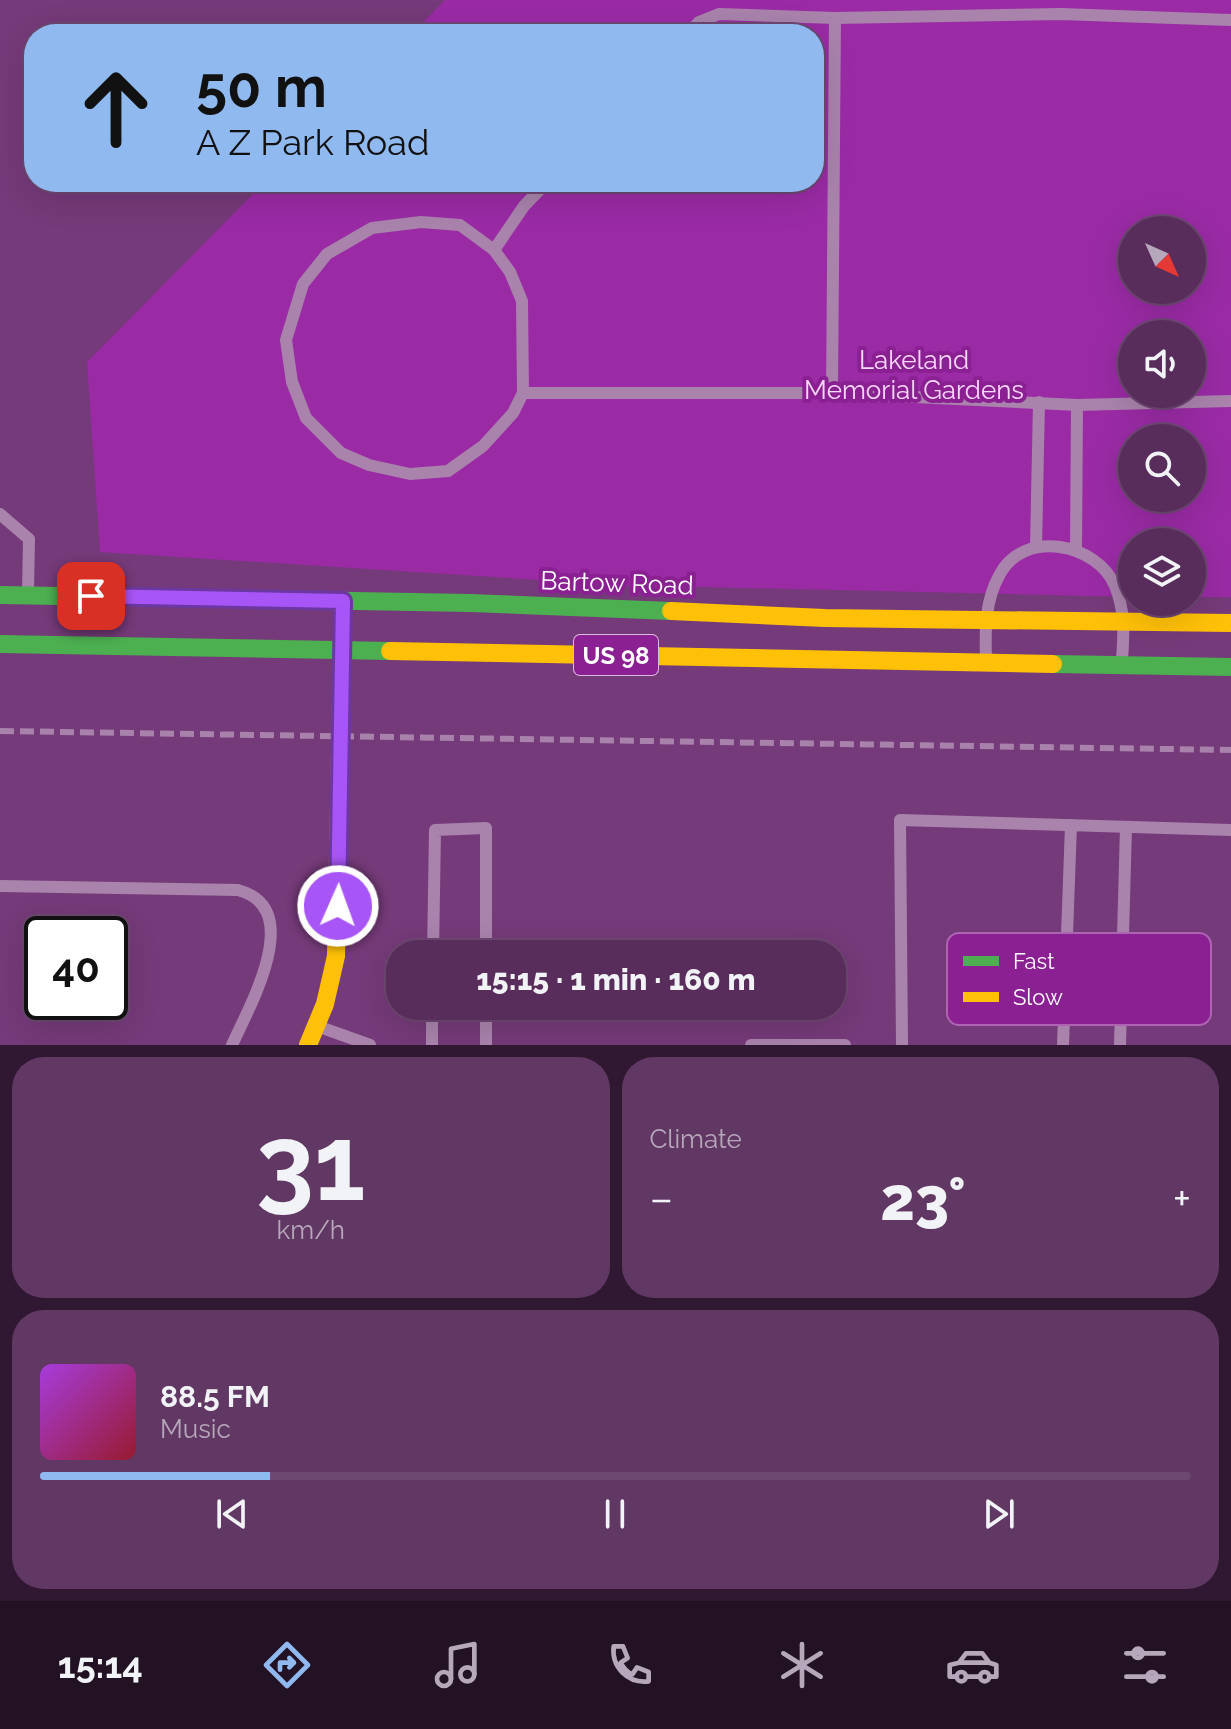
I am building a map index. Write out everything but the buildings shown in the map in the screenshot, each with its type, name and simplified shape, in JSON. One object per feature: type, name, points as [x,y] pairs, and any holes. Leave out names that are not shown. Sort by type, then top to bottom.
[{"type":"main road","name":"Bartow Road","points":[[0,595],[343,601],[985,621],[1231,623]]},
{"type":"main road","points":[[308,1045],[336,956],[343,601]]},
{"type":"main road","name":"US 98","points":[[0,644],[986,665],[1231,667]]},
{"type":"lane","points":[[697,24],[719,14],[835,18],[1061,14],[1231,20]]},
{"type":"lane","points":[[832,393],[835,18]]},
{"type":"lane","points":[[494,250],[537,192]]},
{"type":"lane","points":[[421,222],[460,225],[494,250],[510,272],[522,301],[523,393],[513,413],[483,446],[448,471],[410,474],[369,465],[341,453],[306,418],[292,382],[286,340],[303,284],[327,254],[372,228],[421,222]]},
{"type":"lane","points":[[523,393],[832,393],[1077,405],[1231,401]]},
{"type":"lane","points":[[1036,547],[1039,402]]},
{"type":"lane","points":[[1076,549],[1077,405]]},
{"type":"lane","points":[[0,514],[29,539],[28,595]]},
{"type":"lane","points":[[986,665],[985,621],[999,574],[1012,558],[1036,547],[1076,549],[1101,566],[1114,585],[1125,624],[1121,667]]},
{"type":"lane","points":[[902,1045],[900,820],[1231,830]]},
{"type":"lane","points":[[1067,933],[1071,825]]},
{"type":"lane","points":[[1123,933],[1126,827]]},
{"type":"lane","points":[[433,940],[435,830],[486,828],[486,940]]},
{"type":"lane","points":[[0,886],[238,890],[250,893],[267,910],[272,922],[270,945],[257,989],[232,1045]]},
{"type":"lane","points":[[432,1020],[432,1045]]},
{"type":"lane","points":[[486,1020],[486,1045]]},
{"type":"lane","points":[[316,1025],[370,1045]]},
{"type":"lane","points":[[1063,1045],[1064,1025]]},
{"type":"lane","points":[[1120,1045],[1121,1025]]},
{"type":"lane","points":[[751,1045],[845,1045]]},
{"type":"green space","name":"Lakeland Memorial Gardens","points":[[445,0],[1231,0],[1231,597],[1206,597],[1206,528],[1118,528],[1118,597],[618,585],[100,552],[87,362],[255,192],[824,192],[824,24],[422,24]]},
{"type":"railway","points":[[0,731],[1231,750]]},
{"type":"traffic: fast","points":[[0,595],[470,603],[671,611]]},
{"type":"traffic: fast","points":[[0,644],[390,651]]},
{"type":"traffic: fast","points":[[1053,664],[1231,667]]},
{"type":"traffic: slow","points":[[308,1045],[325,1004],[336,956],[343,601]]},
{"type":"traffic: slow","points":[[671,611],[825,618],[1231,623]]},
{"type":"traffic: slow","points":[[390,651],[1053,664]]},
{"type":"route","points":[[91,596],[343,601],[338,906]]}]
